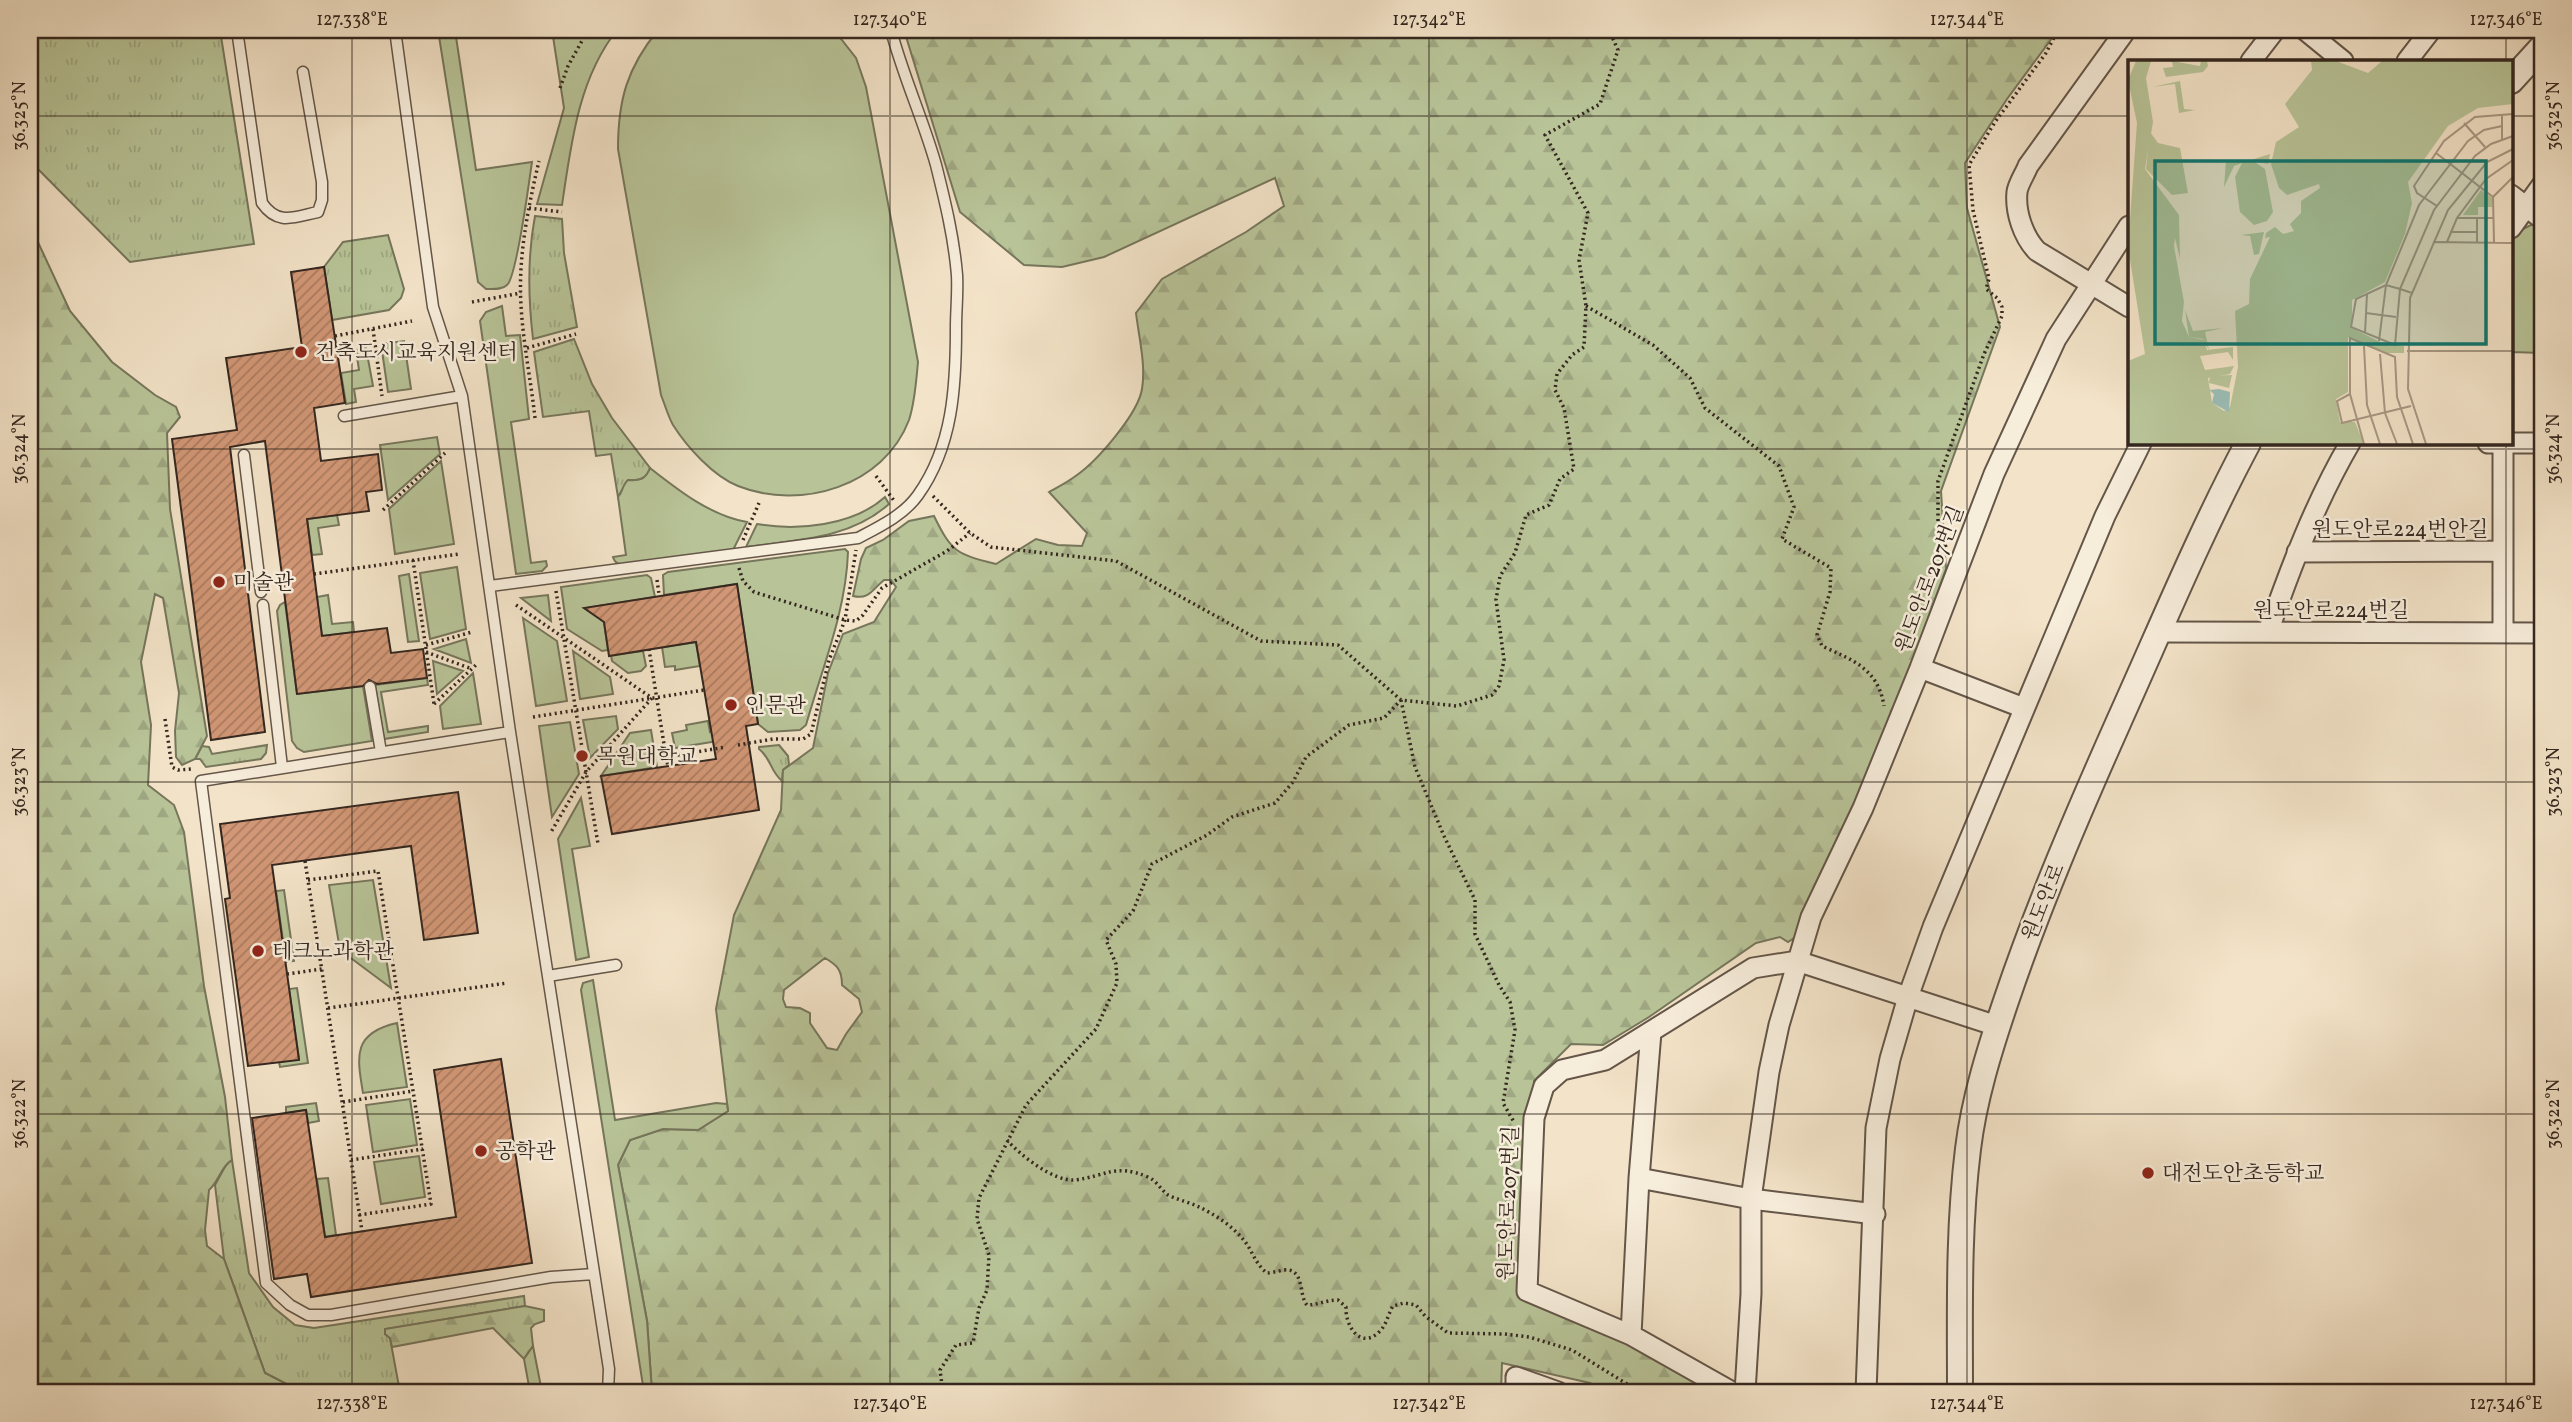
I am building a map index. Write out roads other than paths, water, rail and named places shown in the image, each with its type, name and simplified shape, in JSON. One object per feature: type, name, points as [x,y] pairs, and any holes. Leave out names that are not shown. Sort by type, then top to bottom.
[{"type":"street","points":[[2126,30],[2028,166],[2017,191],[2019,214],[2027,241],[2037,251],[2128,306]]},
{"type":"street","points":[[2252,60],[2274,30]]},
{"type":"street","points":[[2305,30],[2342,60]]},
{"type":"street","points":[[2408,60],[2431,30]]},
{"type":"street","points":[[2512,80],[2542,47]]},
{"type":"street","points":[[2512,227],[2542,186]]},
{"type":"street","name":"원도안로207번길","points":[[1745,1392],[1751,1294],[1751,1199],[1769,1072],[1797,961],[1811,918],[1863,808],[1994,474],[2056,340],[2128,228]]},
{"type":"street","points":[[2512,443],[2542,443]]},
{"type":"street","points":[[1866,1392],[1877,1128],[1890,1059],[1933,927],[2105,516],[2141,444]]},
{"type":"street","name":"원도안로","points":[[1960,1392],[1960,1245],[1968,1147],[1997,1026],[2020,958],[2084,799],[2202,536],[2248,444]]},
{"type":"street","name":"원도안로224번안길","points":[[2268,632],[2325,485],[2349,444]]},
{"type":"street","points":[[2502,444],[2503,633]]},
{"type":"street","name":"원도안로224번안길","points":[[2297,552],[2503,551]]},
{"type":"street","name":"원도안로224번길","points":[[2159,632],[2542,633]]},
{"type":"street","points":[[1920,668],[2024,708]]},
{"type":"street","name":"원도안로207번길","points":[[1732,1392],[1631,1335],[1527,1292],[1534,1118],[1544,1086],[1562,1070],[1605,1059],[1753,968],[1797,961],[1997,1026]]},
{"type":"street","points":[[1631,1335],[1639,1178],[1651,1032]]},
{"type":"street","points":[[1639,1178],[1751,1199],[1875,1214]]},
{"type":"street","points":[[1516,1385],[1558,1392]]},
{"type":"lane","points":[[237,30],[262,203],[270,215],[284,219],[318,212],[322,200],[322,182],[303,72]]},
{"type":"lane","points":[[395,30],[433,307],[462,396],[510,732],[609,1369],[608,1392]]},
{"type":"lane","points":[[490,586],[858,538],[888,523],[917,497],[936,465],[952,414],[956,364],[957,275],[936,165],[891,30]]},
{"type":"lane","points":[[344,416],[462,396]]},
{"type":"lane","points":[[244,455],[261,592]]},
{"type":"lane","points":[[263,605],[282,767]]},
{"type":"lane","points":[[370,687],[381,752]]},
{"type":"lane","points":[[510,732],[201,781],[266,1283],[290,1306],[308,1315],[331,1315],[551,1277],[594,1273]]},
{"type":"lane","points":[[548,976],[616,965]]},
{"type":"place","name":"건축도시교육지원센터","points":[[301,352]]},
{"type":"place","name":"미술관","points":[[219,582]]},
{"type":"place","name":"인문관","points":[[731,705]]},
{"type":"place","name":"목원대학교","points":[[582,756]]},
{"type":"place","name":"테크노과학관","points":[[258,951]]},
{"type":"place","name":"공학관","points":[[481,1151]]},
{"type":"place","name":"대전도안초등학교","points":[[2148,1173]]}]
